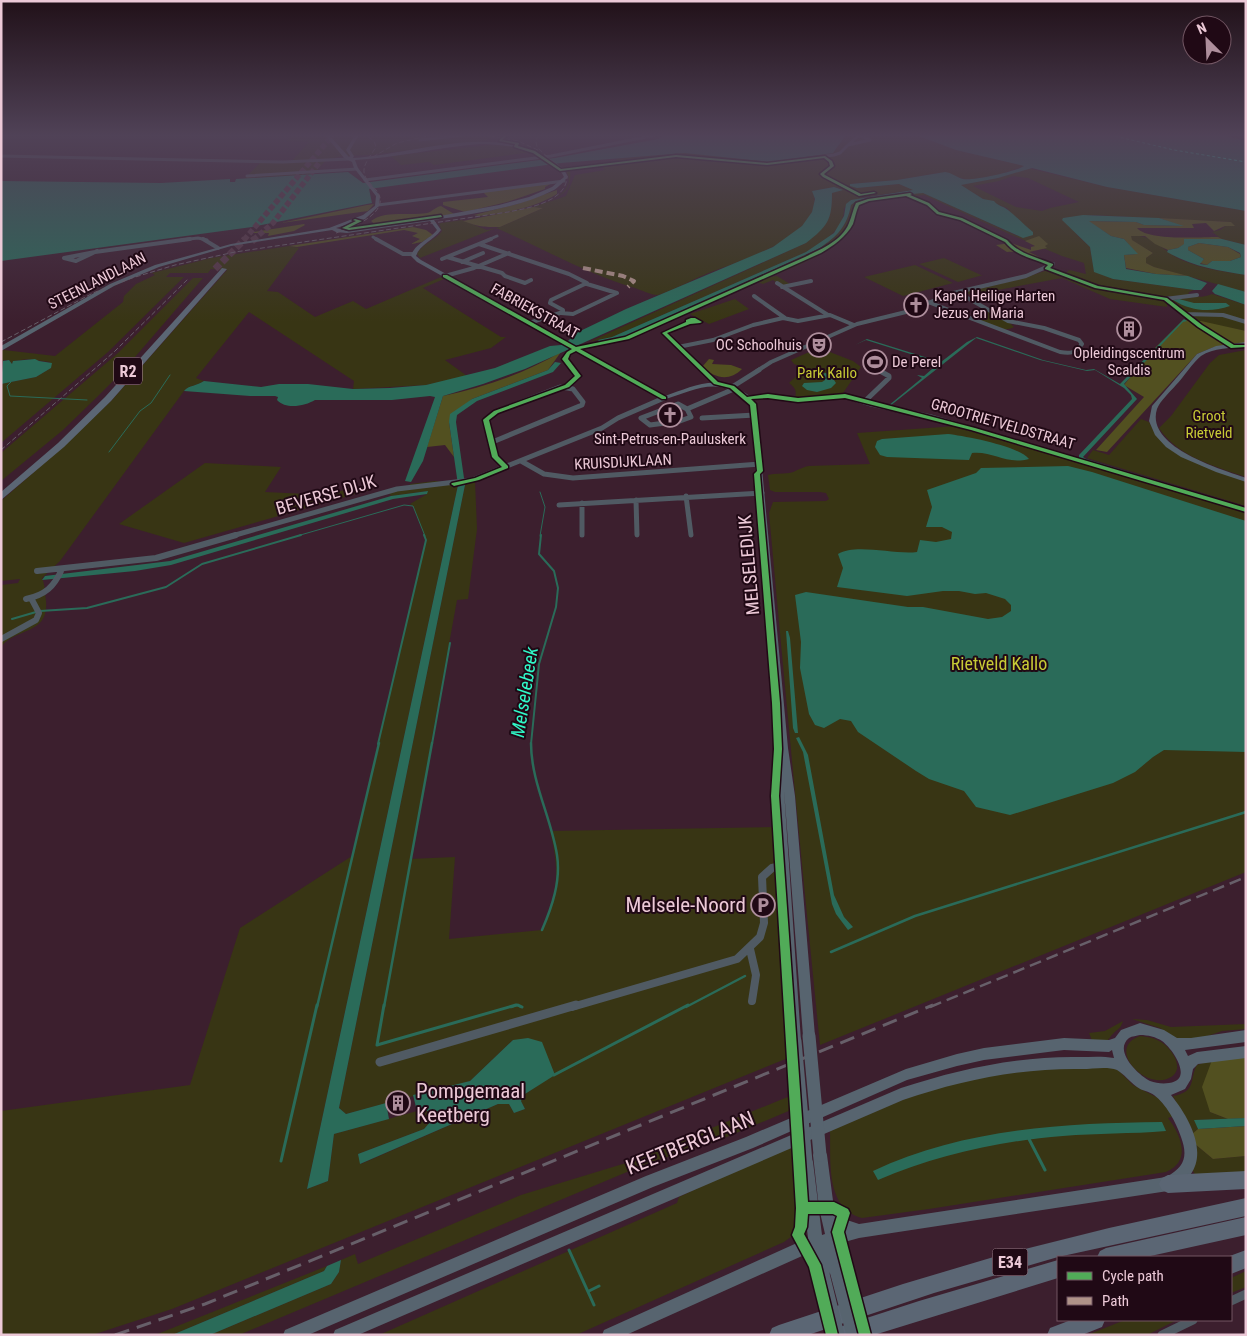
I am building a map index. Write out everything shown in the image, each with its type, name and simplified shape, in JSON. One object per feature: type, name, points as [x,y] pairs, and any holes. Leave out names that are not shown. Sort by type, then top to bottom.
[{"type":"highway","name":"R2","points":[[1,487],[68,430],[128,371],[215,269]]},
{"type":"highway","name":"R2","points":[[1,497],[61,445],[108,400],[224,269]]},
{"type":"highway","points":[[1168,1184],[1246,1180]]},
{"type":"highway","name":"E34","points":[[779,1335],[917,1289],[1028,1257],[1165,1224],[1246,1207]]},
{"type":"highway","points":[[1111,1256],[1246,1226]]},
{"type":"highway","points":[[1232,1266],[1246,1260]]},
{"type":"highway","name":"E34","points":[[845,1335],[919,1310],[1057,1269]]},
{"type":"highway","points":[[1057,1335],[1092,1321]]},
{"type":"main road","points":[[335,228],[356,222],[366,216],[378,205],[378,197]]},
{"type":"main road","name":"STEENLANDLAAN","points":[[1,349],[125,279],[166,262],[218,248],[335,228],[343,232],[431,219],[502,206],[527,197]]},
{"type":"main road","points":[[413,254],[419,245],[438,233],[438,227],[431,219]]},
{"type":"main road","name":"FABRIEKSTRAAT","points":[[413,254],[415,259],[664,398]]},
{"type":"main road","points":[[1246,344],[1216,348],[1200,355],[1154,408],[1151,418],[1154,428],[1159,435],[1176,450],[1206,466],[1246,480]]},
{"type":"main road","points":[[664,398],[703,384],[716,383],[733,388],[749,398]]},
{"type":"main road","name":"MELSELEDIJK","points":[[749,398],[753,404],[760,464],[783,748],[790,796],[790,865]]},
{"type":"main road","points":[[790,865],[820,1155],[833,1238],[829,1272],[838,1335]]},
{"type":"main road","points":[[790,865],[796,1041],[806,1162],[816,1245],[829,1272],[853,1335]]},
{"type":"main road","points":[[1187,1067],[1185,1059],[1174,1044],[1158,1033],[1140,1029],[1126,1033],[1119,1042],[1118,1055],[1125,1069],[1139,1082],[1157,1089],[1166,1090],[1180,1085],[1184,1080],[1187,1067],[1191,1061],[1197,1058],[1246,1052]]},
{"type":"main road","points":[[1174,1044],[1191,1044],[1246,1036]]},
{"type":"main road","name":"KEETBERGLAAN","points":[[290,1335],[651,1181],[748,1143],[906,1075],[984,1054],[1064,1044],[1109,1046],[1119,1042]]},
{"type":"main road","name":"KEETBERGLAAN","points":[[340,1335],[361,1329],[812,1130],[909,1091],[942,1081],[999,1068],[1038,1063],[1065,1061],[1114,1063],[1125,1069]]},
{"type":"main road","points":[[609,1335],[803,1247],[816,1245],[833,1238],[859,1231],[1168,1184],[1184,1174],[1189,1166],[1192,1151],[1191,1143],[1177,1114],[1165,1096],[1157,1089]]},
{"type":"main road","points":[[829,1221],[859,1231]]},
{"type":"street","points":[[378,205],[437,197]]},
{"type":"street","name":"FABRIEKSTRAAT","points":[[373,236],[403,254],[413,254]]},
{"type":"street","points":[[442,259],[497,236]]},
{"type":"street","points":[[96,251],[76,261],[68,261],[64,258],[96,251],[200,237],[209,240],[218,248]]},
{"type":"street","points":[[479,244],[570,274],[587,284],[616,293],[573,314],[561,313],[529,323]]},
{"type":"street","points":[[462,262],[483,253]]},
{"type":"street","points":[[445,276],[478,266],[509,253]]},
{"type":"street","points":[[447,257],[525,283],[531,280]]},
{"type":"street","points":[[687,409],[733,388],[788,354],[854,325],[919,308],[928,302],[957,292],[1014,280],[1053,264]]},
{"type":"street","points":[[1047,268],[1097,287],[1165,299],[1197,295]]},
{"type":"street","points":[[782,287],[811,281]]},
{"type":"street","points":[[776,283],[828,315],[854,325]]},
{"type":"street","points":[[561,313],[563,311],[551,304],[551,300],[587,284]]},
{"type":"street","points":[[928,302],[1002,331],[1069,354],[1076,352],[1082,344],[1076,339],[1044,328],[1012,322],[957,292]]},
{"type":"street","points":[[754,296],[785,318],[798,321],[828,315]]},
{"type":"street","points":[[912,298],[910,304],[919,308]]},
{"type":"street","points":[[1165,299],[1231,345]]},
{"type":"street","points":[[1185,314],[1223,315],[1246,322]]},
{"type":"street","points":[[678,347],[731,335],[753,325],[785,318]]},
{"type":"street","points":[[1002,331],[1014,329],[1015,326],[1012,322]]},
{"type":"street","points":[[688,323],[664,333],[716,383]]},
{"type":"street","points":[[864,402],[889,378],[888,375],[880,371]]},
{"type":"street","points":[[490,443],[582,405],[584,402],[573,389],[561,387],[488,417],[486,422],[490,443],[495,457],[506,467]]},
{"type":"street","name":"GROOTRIETVELDSTRAAT","points":[[749,398],[768,396],[798,400],[837,395],[930,417],[1068,456]]},
{"type":"street","name":"BEVERSE DIJK","points":[[37,571],[60,574],[168,556],[387,492],[417,486],[468,482],[615,421],[664,398]]},
{"type":"street","points":[[678,404],[687,409],[691,417],[680,421],[650,425],[640,418],[678,404]]},
{"type":"street","points":[[702,418],[754,415]]},
{"type":"street","name":"KRUISDIJKLAAN","points":[[521,461],[544,474],[573,478],[760,464]]},
{"type":"street","points":[[559,505],[762,493]]},
{"type":"street","points":[[686,496],[691,535]]},
{"type":"street","points":[[636,500],[637,535]]},
{"type":"street","points":[[582,503],[582,535]]},
{"type":"street","points":[[1,639],[36,620],[38,610],[28,598],[47,592],[54,587],[60,574]]},
{"type":"street","points":[[380,1062],[737,959],[750,949],[760,937],[764,923],[762,877],[767,871],[790,865]]},
{"type":"street","points":[[750,949],[756,962],[757,984],[752,1001]]},
{"type":"street","points":[[1232,1301],[1246,1294]]},
{"type":"street","points":[[1162,1335],[1190,1321]]},
{"type":"green space","points":[[557,197],[546,203],[562,197],[813,197],[814,207],[807,222],[776,245],[657,295],[600,276],[496,228],[420,258],[417,254],[422,247],[442,231],[439,224],[441,223],[462,220],[487,230],[500,227],[543,208],[533,207]]},
{"type":"green space","points":[[832,197],[862,197],[844,208],[840,223],[831,235],[806,252],[612,337],[589,342],[806,243],[824,226],[831,211]]},
{"type":"green space","points":[[880,197],[903,197],[870,201],[858,206],[854,220],[847,233],[837,243],[825,252],[770,277],[777,276],[790,284],[782,286],[773,280],[763,284],[757,282],[629,339],[604,345],[593,344],[620,340],[820,248],[832,240],[841,230],[850,212],[851,205],[856,201]]},
{"type":"green space","points":[[929,197],[1017,236],[1033,232],[1019,222],[1007,208],[980,197],[996,197],[1016,207],[1042,211],[1079,202],[1069,197],[1167,197],[1246,211],[1246,245],[1222,239],[1212,232],[1220,230],[1231,222],[1093,215],[1063,218],[1090,247],[1094,271],[1113,279],[1194,290],[1189,292],[1188,295],[1172,296],[1126,292],[1066,273],[1069,270],[1053,266],[1086,274],[1084,263],[1014,236]]},
{"type":"green space","points":[[1131,235],[1147,238],[1177,258],[1192,264],[1246,275],[1246,292],[1154,267],[1146,263],[1146,258],[1153,253],[1131,240]]},
{"type":"green space","points":[[289,246],[299,248],[267,291],[278,292],[315,317],[353,301],[366,309],[441,277],[444,279],[423,288],[501,337],[506,337],[491,348],[445,360],[467,376],[426,385],[353,389],[354,381],[249,312],[196,378],[204,381],[184,391],[60,561],[42,578],[46,612],[42,620],[37,625],[7,641],[1,647],[1,585],[18,583],[20,579],[1,581],[1,501],[65,445],[112,400],[227,270],[211,269],[208,273],[170,273],[166,277],[184,277],[108,352],[1,443],[1,384],[36,377],[51,368],[50,362],[28,359],[13,361],[12,364],[9,360],[4,360],[1,363],[1,351],[55,356],[123,302],[124,296],[136,284],[155,275],[152,273],[211,258]]},
{"type":"green space","points":[[944,258],[983,275],[958,282],[919,264]]},
{"type":"green space","points":[[915,265],[953,283],[903,296],[864,277]]},
{"type":"green space","points":[[1048,270],[1075,281],[1159,298],[1167,303],[1167,307],[1110,299],[1062,278],[971,295],[962,292],[1023,278]]},
{"type":"green space","points":[[193,278],[203,278],[123,371],[63,430],[1,481],[1,453],[118,353]]},
{"type":"green space","points":[[1212,294],[1246,305],[1246,320],[1223,314],[1187,313],[1171,301]]},
{"type":"green space","points":[[735,299],[749,309],[709,324],[690,314]]},
{"type":"green space","points":[[986,310],[1014,327],[1010,329],[997,328],[980,321],[983,320],[971,313]]},
{"type":"green space","points":[[1188,315],[1223,316],[1246,323],[1246,331],[1196,321]]},
{"type":"green space","name":"Park Kallo","points":[[822,349],[853,361],[861,367],[843,393],[795,398],[795,389],[789,383],[805,368],[794,364],[791,360]]},
{"type":"green space","name":"Groot Rietveld","points":[[1246,350],[1246,477],[1209,464],[1186,453],[1167,438],[1159,428],[1171,416],[1210,363],[1219,355]]},
{"type":"green space","points":[[1141,419],[1149,422],[1156,435],[1194,462],[1246,482],[1246,506],[1087,458],[1093,450],[1109,455]]},
{"type":"green space","name":"Rietveld Kallo","points":[[957,426],[1246,512],[1246,872],[820,1045],[769,513],[773,502],[826,501],[829,499],[826,493],[820,492],[775,492],[770,490],[768,475],[792,472],[809,466],[870,464],[857,433]]},
{"type":"green space","points":[[205,463],[281,467],[265,492],[328,495],[357,486],[373,489],[184,543],[119,524]]},
{"type":"green space","points":[[435,481],[451,483],[451,487],[458,485],[307,1189],[328,1181],[334,1134],[417,1111],[424,1110],[430,1112],[431,1121],[424,1129],[358,1154],[361,1164],[498,1104],[509,1104],[514,1113],[525,1109],[521,1101],[525,1094],[555,1074],[513,1040],[470,1081],[346,1114],[339,1108],[465,485],[475,481],[477,529],[468,599],[457,600],[410,859],[455,857],[449,939],[542,930],[551,904],[556,881],[555,858],[550,831],[774,827],[788,1058],[172,1309],[92,1335],[1,1335],[1,1111],[190,1085],[240,928],[352,856],[426,540],[413,506],[410,504],[427,494],[427,491],[391,496],[388,492],[408,488],[410,484]]},
{"type":"green space","points":[[1132,1019],[1147,1020],[1171,1027],[1246,1024],[1246,1029],[1222,1031],[1199,1039],[1179,1040],[1160,1028]]},
{"type":"green space","points":[[1123,1021],[1108,1040],[1093,1043],[1089,1033],[1105,1031]]},
{"type":"green space","points":[[1140,1036],[1150,1037],[1169,1048],[1177,1065],[1173,1076],[1158,1080],[1148,1078],[1139,1073],[1132,1065],[1127,1057],[1126,1049],[1130,1042]]},
{"type":"green space","points":[[1212,1060],[1210,1112],[1228,1119],[1195,1120],[1198,1129],[1192,1134],[1173,1096],[1181,1094],[1189,1088],[1197,1065]]},
{"type":"green space","points":[[1102,1065],[1118,1070],[1133,1085],[1158,1098],[1174,1116],[1168,1118],[1177,1132],[1182,1147],[1179,1161],[1174,1167],[1166,1172],[862,1218],[850,1213],[836,1194],[832,1182],[830,1131],[915,1095],[964,1081],[1023,1071]]},
{"type":"green space","points":[[790,1096],[791,1110],[722,1139],[646,1164],[239,1335],[210,1335],[331,1284],[339,1272],[341,1260],[355,1254],[358,1264],[521,1195],[626,1163]]},
{"type":"green space","points":[[795,1143],[799,1219],[795,1234],[784,1242],[576,1335],[379,1335],[677,1203],[679,1197]]},
{"type":"green space","points":[[1195,1144],[1213,1159],[1246,1156],[1246,1173],[1196,1176],[1193,1171]]},
{"type":"green space","points":[[327,1266],[324,1271],[172,1335],[155,1335]]},
{"type":"green space","points":[[1246,1271],[1246,1287],[1232,1293],[1232,1278]]},
{"type":"green space","points":[[1122,1321],[1175,1321],[1147,1335],[1087,1335]]},
{"type":"shaded area","points":[[1,197],[371,197],[372,203],[252,227],[1,261]]},
{"type":"shaded area","points":[[485,197],[521,197],[465,212],[443,205],[443,202]]},
{"type":"shaded area","points":[[536,197],[551,197],[520,209],[479,216],[474,215]]},
{"type":"shaded area","points":[[814,197],[832,197],[830,216],[824,227],[806,243],[525,369],[443,396],[423,461],[411,482],[405,481],[435,397],[392,400],[315,400],[306,404],[290,406],[281,403],[277,400],[278,397],[275,396],[184,391],[204,381],[261,387],[279,384],[308,384],[353,389],[390,388],[426,385],[495,368],[550,346],[561,345],[576,333],[626,309],[773,247],[802,226],[812,212]]},
{"type":"shaded area","points":[[878,197],[856,201],[851,205],[844,225],[820,248],[620,340],[602,344],[598,340],[612,337],[806,252],[834,233],[844,216],[846,204],[851,200]]},
{"type":"shaded area","points":[[933,197],[980,197],[994,201],[1033,232],[1033,235],[1023,238]]},
{"type":"shaded area","points":[[1167,197],[1246,197],[1246,211]]},
{"type":"shaded area","points":[[374,204],[368,211],[281,223],[367,205]]},
{"type":"shaded area","points":[[441,206],[454,214],[376,225],[371,221],[390,214],[427,213]]},
{"type":"shaded area","points":[[533,207],[543,208],[500,227],[481,226],[463,221]]},
{"type":"shaded area","points":[[1083,215],[1159,218],[1184,226],[1089,221],[1111,236],[1124,239],[1138,254],[1124,255],[1126,269],[1156,274],[1188,276],[1207,283],[1201,290],[1194,290],[1113,279],[1094,272],[1090,247],[1062,220],[1063,218]]},
{"type":"shaded area","points":[[1159,218],[1231,222],[1235,226],[1225,226],[1214,231],[1206,223],[1192,224],[1194,228],[1137,228],[1143,232],[1163,237],[1218,237],[1222,239],[1185,239],[1185,244],[1168,250],[1155,244],[1145,236],[1131,236],[1132,240],[1153,253],[1146,258],[1146,263],[1188,276],[1156,274],[1126,268],[1124,255],[1137,254],[1124,239],[1111,236],[1088,221],[1136,222],[1144,225],[1182,226]]},
{"type":"shaded area","points":[[304,224],[294,231],[268,236],[269,233],[248,233]]},
{"type":"shaded area","points":[[413,227],[426,230],[433,235],[422,242],[411,244],[420,239],[412,236],[418,233],[404,230],[297,247],[289,246]]},
{"type":"shaded area","points":[[1039,236],[1048,244],[1045,246],[1047,248],[1029,252],[1051,263],[1024,254],[1007,252],[996,245],[1011,243],[1031,250],[1031,247],[1035,246],[1025,241]]},
{"type":"shaded area","points":[[1184,239],[1222,239],[1246,245],[1246,275],[1215,270],[1176,257],[1167,252],[1184,244]],"holes":[[[1199,243],[1228,247],[1240,253],[1241,257],[1230,261],[1212,261],[1207,265],[1200,264],[1204,259],[1188,250],[1188,247]]]},
{"type":"shaded area","points":[[1199,243],[1228,247],[1240,254],[1241,257],[1230,261],[1212,261],[1207,265],[1200,263],[1204,259],[1188,250],[1188,247]]},
{"type":"shaded area","points":[[1218,284],[1246,292],[1246,305],[1215,294],[1212,291]]},
{"type":"shaded area","points":[[1179,299],[1194,303],[1226,303],[1230,306],[1215,310],[1201,310],[1187,307],[1173,300]]},
{"type":"shaded area","points":[[1184,319],[1187,321],[1183,322],[1124,384],[1137,399],[1083,457],[1246,507],[1246,509],[1071,456],[1079,458],[1079,455],[1132,399],[1131,395],[1124,388],[1095,370],[1087,371],[1040,360],[976,338],[888,406],[922,378],[917,375],[924,376],[939,363],[866,340],[855,345],[867,339],[941,362],[967,342],[977,337],[1043,360],[1086,370],[1094,369],[1120,384]]},
{"type":"shaded area","points":[[1183,320],[1201,321],[1246,331],[1246,343],[1214,347],[1197,354],[1107,452],[1096,450],[1144,397],[1124,385],[1148,355]]},
{"type":"shaded area","points":[[561,352],[548,370],[472,399],[449,422],[454,457],[445,445],[427,447],[443,396],[504,379],[533,367]]},
{"type":"shaded area","points":[[35,359],[52,363],[51,368],[36,377],[1,384],[3,361],[9,360],[12,364],[13,361]]},
{"type":"shaded area","points":[[709,359],[714,360],[712,364],[731,365],[742,369],[732,376],[717,376],[702,367]]},
{"type":"shaded area","points":[[555,362],[561,363],[553,372],[477,401],[457,415],[456,422],[465,485],[339,1108],[346,1114],[386,1103],[389,1119],[334,1134],[328,1181],[307,1189],[458,485],[449,422],[450,414],[472,399],[548,370]]},
{"type":"shaded area","points":[[823,374],[830,374],[836,383],[831,388],[817,392],[807,390],[802,386],[804,383],[822,382],[825,380]]},
{"type":"shaded area","points":[[948,434],[978,439],[1003,446],[1023,454],[1029,459],[1013,460],[980,453],[972,453],[969,460],[887,457],[880,455],[875,447],[877,441],[882,439]]},
{"type":"shaded area","points":[[1068,466],[1246,521],[1246,752],[1164,750],[1135,772],[1113,783],[1010,815],[976,807],[964,791],[929,779],[916,771],[858,732],[851,721],[840,719],[824,728],[815,725],[809,714],[800,668],[801,642],[795,595],[806,592],[908,607],[923,607],[988,619],[1002,617],[1011,611],[1011,605],[1005,599],[986,593],[975,594],[943,591],[907,596],[837,587],[843,568],[838,554],[855,549],[917,552],[920,540],[936,542],[951,539],[952,532],[942,527],[926,527],[932,507],[927,490],[976,473],[981,468]]},
{"type":"shaded area","points":[[428,491],[427,494],[393,499],[171,565],[135,571],[42,580],[45,576],[170,561],[391,496]]},
{"type":"shaded area","points":[[786,631],[788,631],[790,638],[798,733],[795,733],[793,728]]},
{"type":"shaded area","points":[[799,737],[808,755],[834,895],[844,917],[853,927],[848,930],[836,914],[832,904],[803,752],[796,738]]},
{"type":"shaded area","points":[[528,1038],[542,1042],[555,1075],[525,1094],[521,1101],[525,1109],[514,1113],[509,1104],[498,1104],[360,1164],[358,1154],[424,1129],[431,1121],[430,1112],[424,1110],[417,1111],[413,1095],[470,1081],[513,1040]]},
{"type":"shaded area","points":[[1246,1056],[1246,1118],[1228,1119],[1210,1112],[1202,1087],[1212,1060]]},
{"type":"shaded area","points":[[1246,1118],[1246,1126],[1198,1129],[1194,1120]]},
{"type":"shaded area","points":[[1162,1122],[1166,1131],[1076,1135],[1015,1141],[946,1156],[878,1180],[873,1171],[907,1157],[978,1137],[1051,1127]]},
{"type":"shaded area","points":[[1246,1126],[1246,1156],[1213,1159],[1195,1144],[1192,1134],[1198,1129]]},
{"type":"shaded area","points":[[341,1260],[339,1272],[331,1284],[210,1335],[172,1335],[324,1271],[327,1266]]},
{"type":"waterway","points":[[109,452],[140,411],[151,403],[170,375]]},
{"type":"waterway","points":[[11,382],[7,386],[10,396],[87,400]]},
{"type":"waterway","name":"Melselebeek","points":[[540,492],[545,507],[540,536]]},
{"type":"waterway","points":[[297,536],[404,505],[413,506],[425,536]]},
{"type":"waterway","points":[[40,611],[87,608],[166,587],[202,564],[301,535]]},
{"type":"waterway","points":[[378,744],[426,540],[424,535]]},
{"type":"waterway","name":"Melselebeek","points":[[531,744],[539,664],[556,607],[558,588],[554,571],[539,554],[541,535]]},
{"type":"waterway","points":[[12,619],[36,612]]},
{"type":"waterway","points":[[432,744],[450,643]]},
{"type":"waterway","points":[[317,1007],[379,743]]},
{"type":"waterway","points":[[384,1007],[432,743]]},
{"type":"waterway","name":"Melselebeek","points":[[531,744],[534,772],[554,841],[558,865],[555,894],[542,930]]},
{"type":"waterway","points":[[831,952],[915,916],[1246,812]]},
{"type":"waterway","points":[[686,1007],[745,976]]},
{"type":"waterway","points":[[281,1161],[317,1005]]},
{"type":"waterway","points":[[384,1005],[377,1045],[516,1005]]},
{"type":"waterway","points":[[511,1007],[517,1005],[521,1007]]},
{"type":"waterway","points":[[518,1005],[522,1007]]},
{"type":"waterway","points":[[554,1075],[688,1005]]},
{"type":"waterway","points":[[1029,1139],[1045,1170]]},
{"type":"waterway","name":"Melselebeek","points":[[569,1250],[594,1305]]},
{"type":"waterway","points":[[589,1291],[599,1286]]},
{"type":"tunnel","points":[[244,240],[280,197]]},
{"type":"tunnel","points":[[253,240],[273,223],[293,197]]},
{"type":"tunnel","points":[[215,269],[244,240]]},
{"type":"railway","points":[[336,233],[360,223],[375,213],[379,206],[379,197]]},
{"type":"railway","points":[[1,342],[93,293],[132,278],[175,265],[235,252],[508,212],[535,206],[555,197]]},
{"type":"railway","points":[[1,450],[114,352],[189,278]]},
{"type":"railway","points":[[930,1007],[1246,877]]},
{"type":"railway","points":[[115,1335],[205,1304],[933,1005]]},
{"type":"marked path","points":[[583,268],[623,276],[634,281],[628,287]]},
{"type":"cycle path","points":[[454,484],[477,479],[506,467],[495,457],[486,420],[496,412],[567,386],[578,376],[565,359],[568,353],[583,346],[627,338],[819,252],[843,235],[851,223],[857,204],[887,197]]},
{"type":"cycle path","points":[[912,197],[928,204],[938,213],[961,219],[1006,241],[1015,250],[1051,265],[1047,268]]},
{"type":"cycle path","points":[[355,220],[360,221],[344,228],[349,229],[441,216]]},
{"type":"cycle path","points":[[1047,268],[1097,287],[1165,299],[1200,326],[1233,347],[1246,346]]},
{"type":"cycle path","points":[[445,276],[664,398]]},
{"type":"cycle path","points":[[689,323],[688,321],[693,319],[700,322],[689,323],[664,333],[716,383],[732,387],[753,404],[760,471],[757,474],[776,703],[778,749],[775,796],[802,1208],[801,1227],[798,1235],[815,1265],[832,1335]]},
{"type":"cycle path","points":[[749,398],[768,396],[798,400],[845,396],[973,429],[1246,510]]},
{"type":"cycle path","points":[[802,1208],[834,1208],[844,1213],[838,1232],[865,1335]]},
{"type":"place","name":"Kapel Heilige Harten Jezus en Maria","points":[[916,305]]},
{"type":"place","name":"Opleidingscentrum Scaldis","points":[[1129,329]]},
{"type":"place","name":"OC Schoolhuis","points":[[819,345]]},
{"type":"place","name":"De Perel","points":[[875,362]]},
{"type":"place","name":"Sint-Petrus-en-Pauluskerk","points":[[670,415]]},
{"type":"place","name":"Melsele-Noord","points":[[763,905]]},
{"type":"place","name":"Pompgemaal Keetberg","points":[[398,1103]]}]
